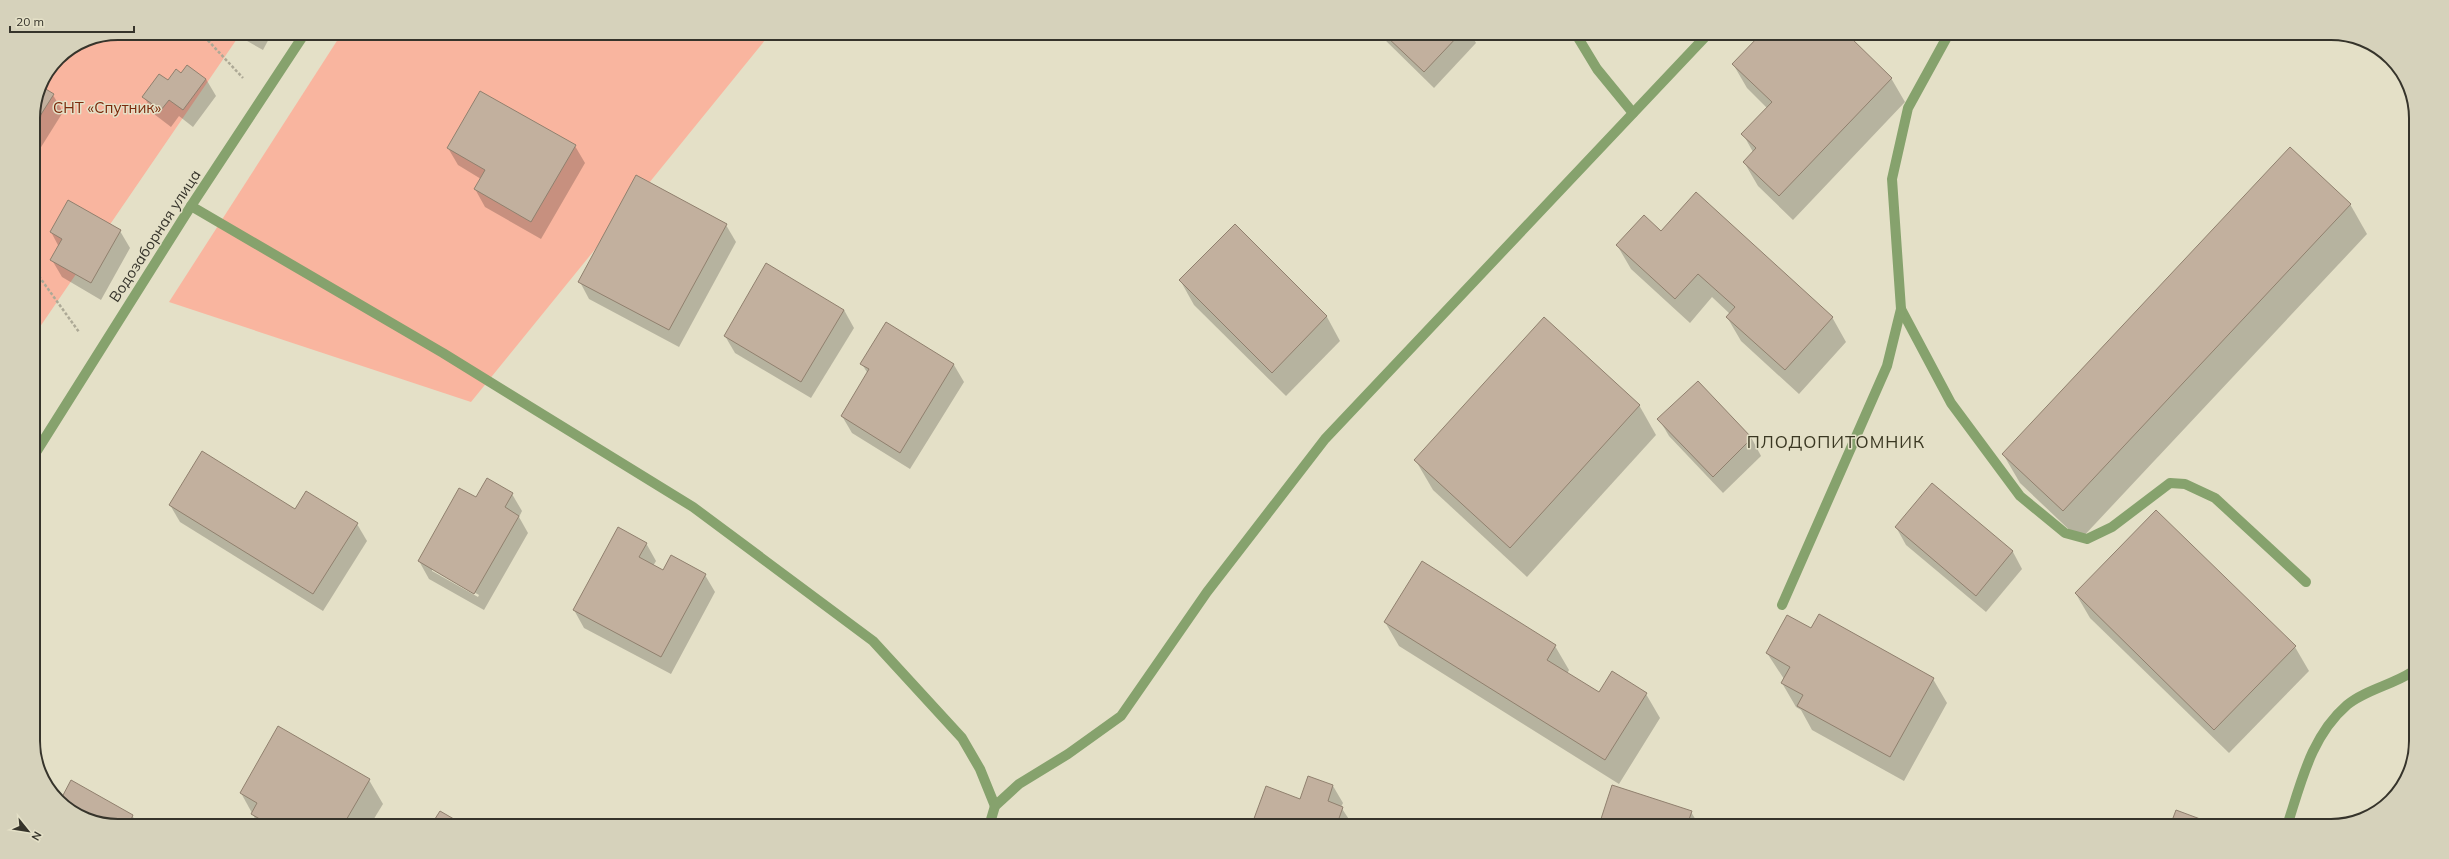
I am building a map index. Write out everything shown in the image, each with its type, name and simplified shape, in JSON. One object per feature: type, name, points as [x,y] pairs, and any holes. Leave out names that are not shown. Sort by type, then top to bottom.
[{"type":"street","name":"Водозаборная улица","points":[[40,447],[191,206],[301,40]]},
{"type":"street","points":[[1579,40],[1597,69],[1633,113]]},
{"type":"street","points":[[991,819],[995,806],[1019,784],[1068,754],[1121,716],[1207,592],[1325,439],[1702,40]]},
{"type":"street","points":[[1782,605],[1887,366],[1900,309],[1892,179],[1908,108],[1945,40]]},
{"type":"street","points":[[191,206],[443,353],[693,507],[874,641],[962,738],[980,769],[995,806]]},
{"type":"street","points":[[1900,309],[1951,403],[2001,471],[2020,496],[2065,533],[2087,539],[2112,527],[2170,483],[2185,484],[2215,498],[2306,582]]},
{"type":"street","points":[[2289,819],[2305,769],[2322,733],[2348,705],[2396,683],[2409,674]]},
{"type":"path","points":[[207,40],[263,99]]},
{"type":"path","points":[[40,278],[96,356]]},
{"type":"green space","name":"СНТ «Спутник»","points":[[236,40],[40,327],[40,118],[41,103],[46,88],[56,70],[67,59],[83,48],[103,41]]},
{"type":"green space","points":[[337,40],[765,40],[471,402],[169,302]]},
{"type":"building","points":[[1390,40],[1454,40],[1424,72]]},
{"type":"building","points":[[1755,40],[1853,40],[1892,78],[1779,196],[1743,162],[1756,148],[1741,134],[1772,102],[1732,64]]},
{"type":"building","points":[[187,65],[206,79],[183,110],[169,100],[161,110],[142,97],[159,74],[168,80],[176,69],[181,73]]},
{"type":"building","points":[[46,89],[54,94],[40,116],[41,103]]},
{"type":"building","points":[[480,91],[576,145],[531,222],[474,189],[485,170],[447,148]]},
{"type":"building","points":[[2290,147],[2351,204],[2063,511],[2002,454]]},
{"type":"building","points":[[636,175],[727,224],[669,330],[578,282]]},
{"type":"building","points":[[1696,192],[1833,317],[1785,370],[1726,317],[1735,307],[1698,274],[1675,299],[1616,245],[1644,215],[1661,231]]},
{"type":"building","points":[[68,200],[121,230],[91,283],[50,260],[62,239],[50,232]]},
{"type":"building","points":[[1235,224],[1327,316],[1272,373],[1179,280]]},
{"type":"building","points":[[766,263],[844,310],[801,382],[724,336]]},
{"type":"building","points":[[1544,317],[1640,405],[1510,548],[1414,460]]},
{"type":"building","points":[[886,322],[954,364],[900,453],[841,416],[869,369],[860,364]]},
{"type":"building","points":[[1698,381],[1752,438],[1713,477],[1657,419]]},
{"type":"building","points":[[202,451],[295,509],[306,491],[358,523],[313,594],[169,505]]},
{"type":"building","points":[[487,478],[513,493],[505,507],[519,516],[474,594],[418,561],[459,488],[476,497]]},
{"type":"building","points":[[1932,483],[2013,551],[1976,596],[1895,527]]},
{"type":"building","points":[[2156,510],[2296,646],[2214,730],[2075,593]]},
{"type":"building","points":[[618,527],[647,543],[639,557],[663,570],[671,555],[706,574],[661,657],[573,610]]},
{"type":"building","points":[[1422,561],[1556,645],[1547,660],[1599,692],[1612,671],[1647,693],[1605,760],[1384,622]]},
{"type":"building","points":[[1819,614],[1934,678],[1890,757],[1797,706],[1803,695],[1781,683],[1790,667],[1766,653],[1787,615],[1811,628]]},
{"type":"building","points":[[278,726],[370,779],[347,819],[260,819],[251,814],[257,803],[240,793]]},
{"type":"building","points":[[1308,776],[1333,785],[1328,801],[1343,807],[1339,819],[1254,819],[1266,786],[1300,799]]},
{"type":"building","points":[[71,780],[133,815],[131,819],[118,819],[93,815],[75,806],[63,796]]},
{"type":"building","points":[[1612,785],[1692,811],[1689,819],[1601,819]]},
{"type":"building","points":[[2176,810],[2200,819],[2173,819]]},
{"type":"building","points":[[440,811],[454,819],[435,819]]},
{"type":"district","name":"ПЛОДОПИТОМНИК","points":[[1836,442]]}]
